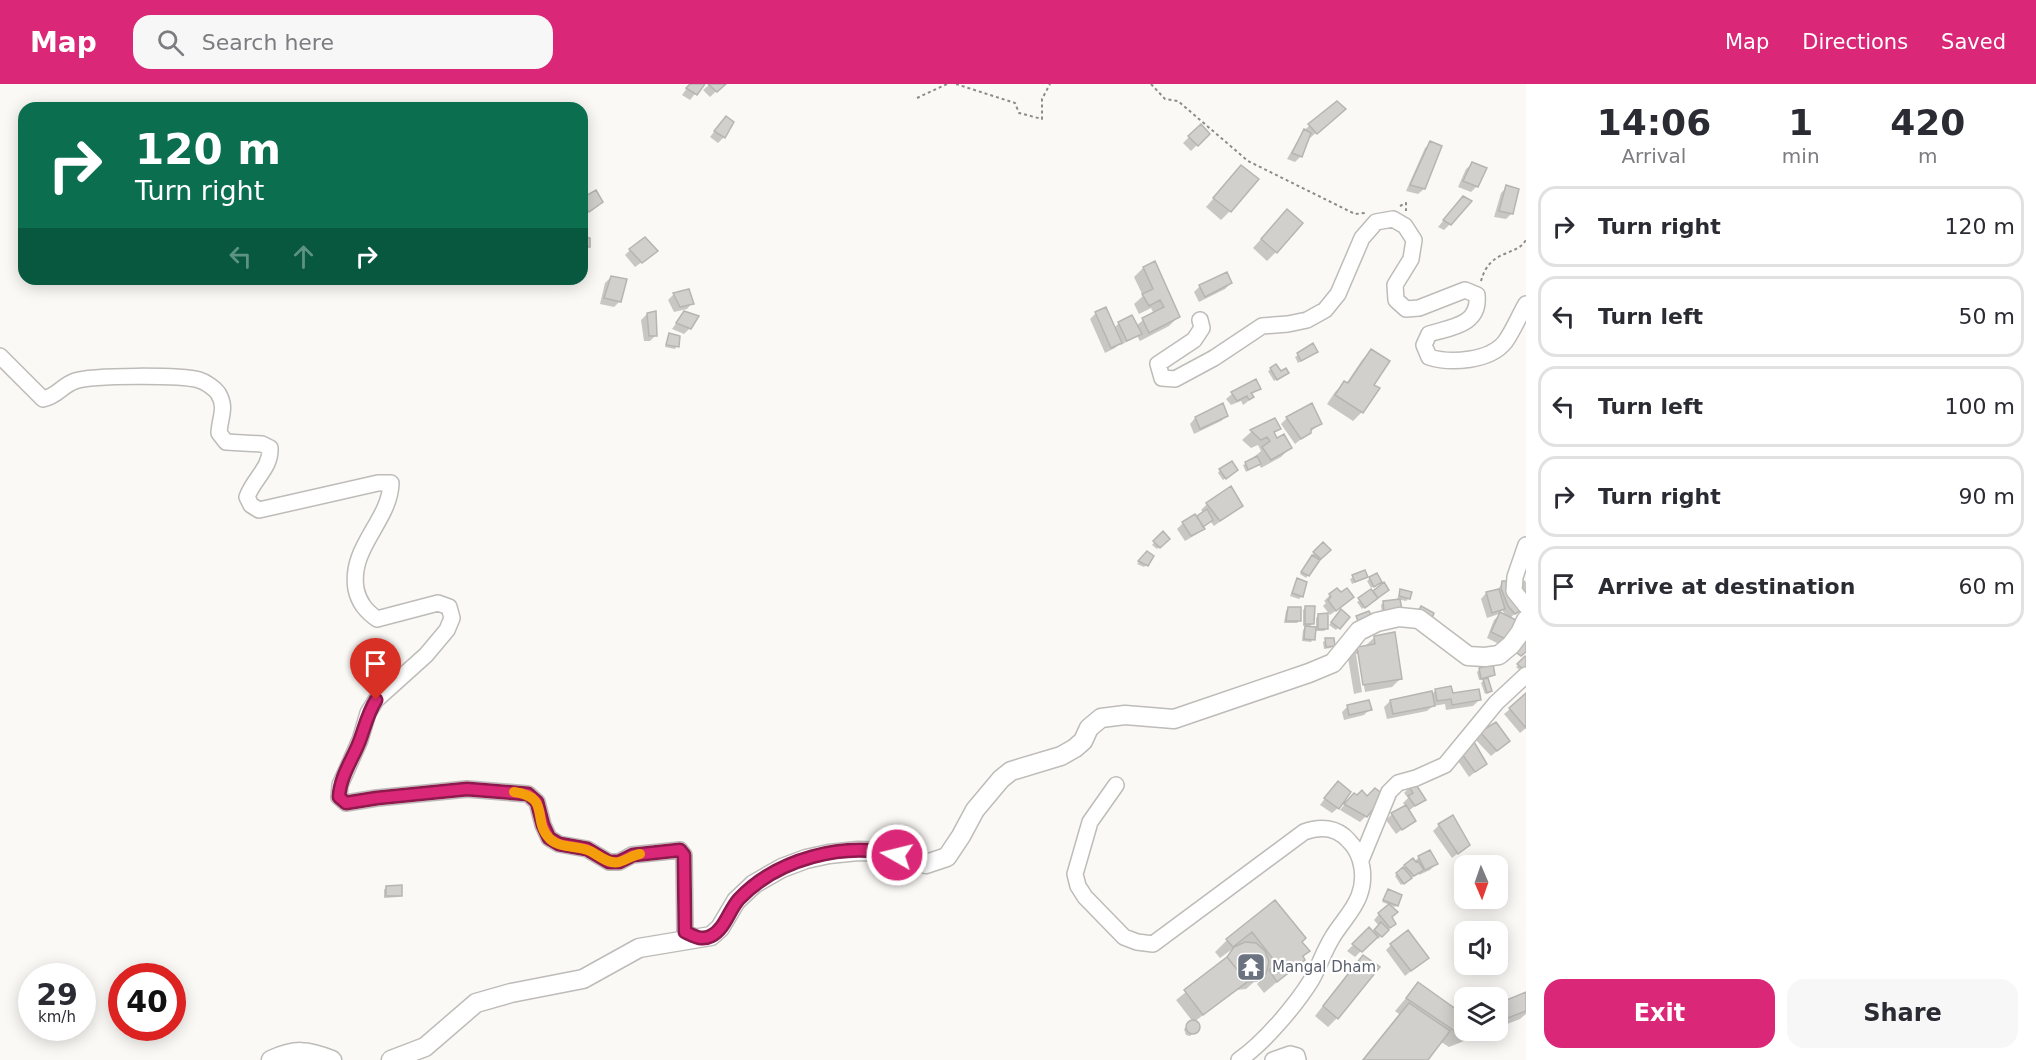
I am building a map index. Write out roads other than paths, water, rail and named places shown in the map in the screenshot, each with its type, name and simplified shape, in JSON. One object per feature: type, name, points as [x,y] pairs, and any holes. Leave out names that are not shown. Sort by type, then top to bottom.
[{"type":"street","points":[[1200,320],[1202,328],[1194,340],[1158,364],[1162,378],[1175,379],[1214,358],[1262,326],[1307,320],[1325,310],[1338,294],[1362,238],[1376,222],[1393,219],[1405,226],[1414,240],[1411,259],[1395,285],[1396,300],[1406,309],[1419,308],[1465,290],[1477,295],[1478,308],[1472,318],[1454,327],[1429,334],[1424,345],[1429,357],[1443,361],[1491,354],[1504,342],[1526,304]]},
{"type":"street","points":[[0,356],[43,399],[53,397],[63,386],[77,380],[187,377],[202,380],[216,391],[224,405],[219,433],[226,442],[262,444],[270,448],[270,460],[252,484],[247,497],[251,505],[259,510],[378,483],[391,483],[391,491],[386,504],[359,555],[355,578],[358,596],[363,607],[377,619],[438,603],[449,608],[452,618],[447,630],[426,655],[376,700],[368,713],[360,740],[340,785],[339,797],[346,803],[467,789],[528,794],[537,802],[549,838],[559,844],[587,849],[609,862],[619,862],[633,855],[680,850],[684,855],[685,932],[698,938]]},
{"type":"street","points":[[1526,545],[1515,577],[1514,591],[1526,606]]},
{"type":"street","points":[[391,1060],[425,1047],[476,1003],[511,993],[583,980],[639,948],[711,936],[720,928],[736,902],[754,884],[782,868],[806,859],[839,853],[884,852],[926,864],[947,856],[975,810],[1000,779],[1011,771],[1061,756],[1075,748],[1083,741],[1089,728],[1101,718],[1125,715],[1174,718],[1309,673],[1333,663],[1359,631],[1377,622],[1400,617],[1419,619],[1468,656],[1485,657],[1499,655],[1511,645],[1526,621]]},
{"type":"street","points":[[1361,860],[1389,792],[1398,783],[1445,765],[1496,703],[1526,675]]},
{"type":"street","points":[[1116,786],[1090,822],[1075,874],[1078,886],[1085,897],[1124,937],[1137,942],[1153,944],[1304,832],[1316,828],[1329,829],[1345,836],[1354,846],[1361,860],[1360,895],[1323,953],[1313,977],[1299,1000],[1255,1049],[1239,1060]]},
{"type":"street","points":[[271,1060],[296,1051],[314,1053],[332,1060]]},
{"type":"street","points":[[1273,1060],[1290,1054],[1297,1056],[1298,1060]]},
{"type":"place","name":"Mangal Dham","points":[[1251,967]]}]
